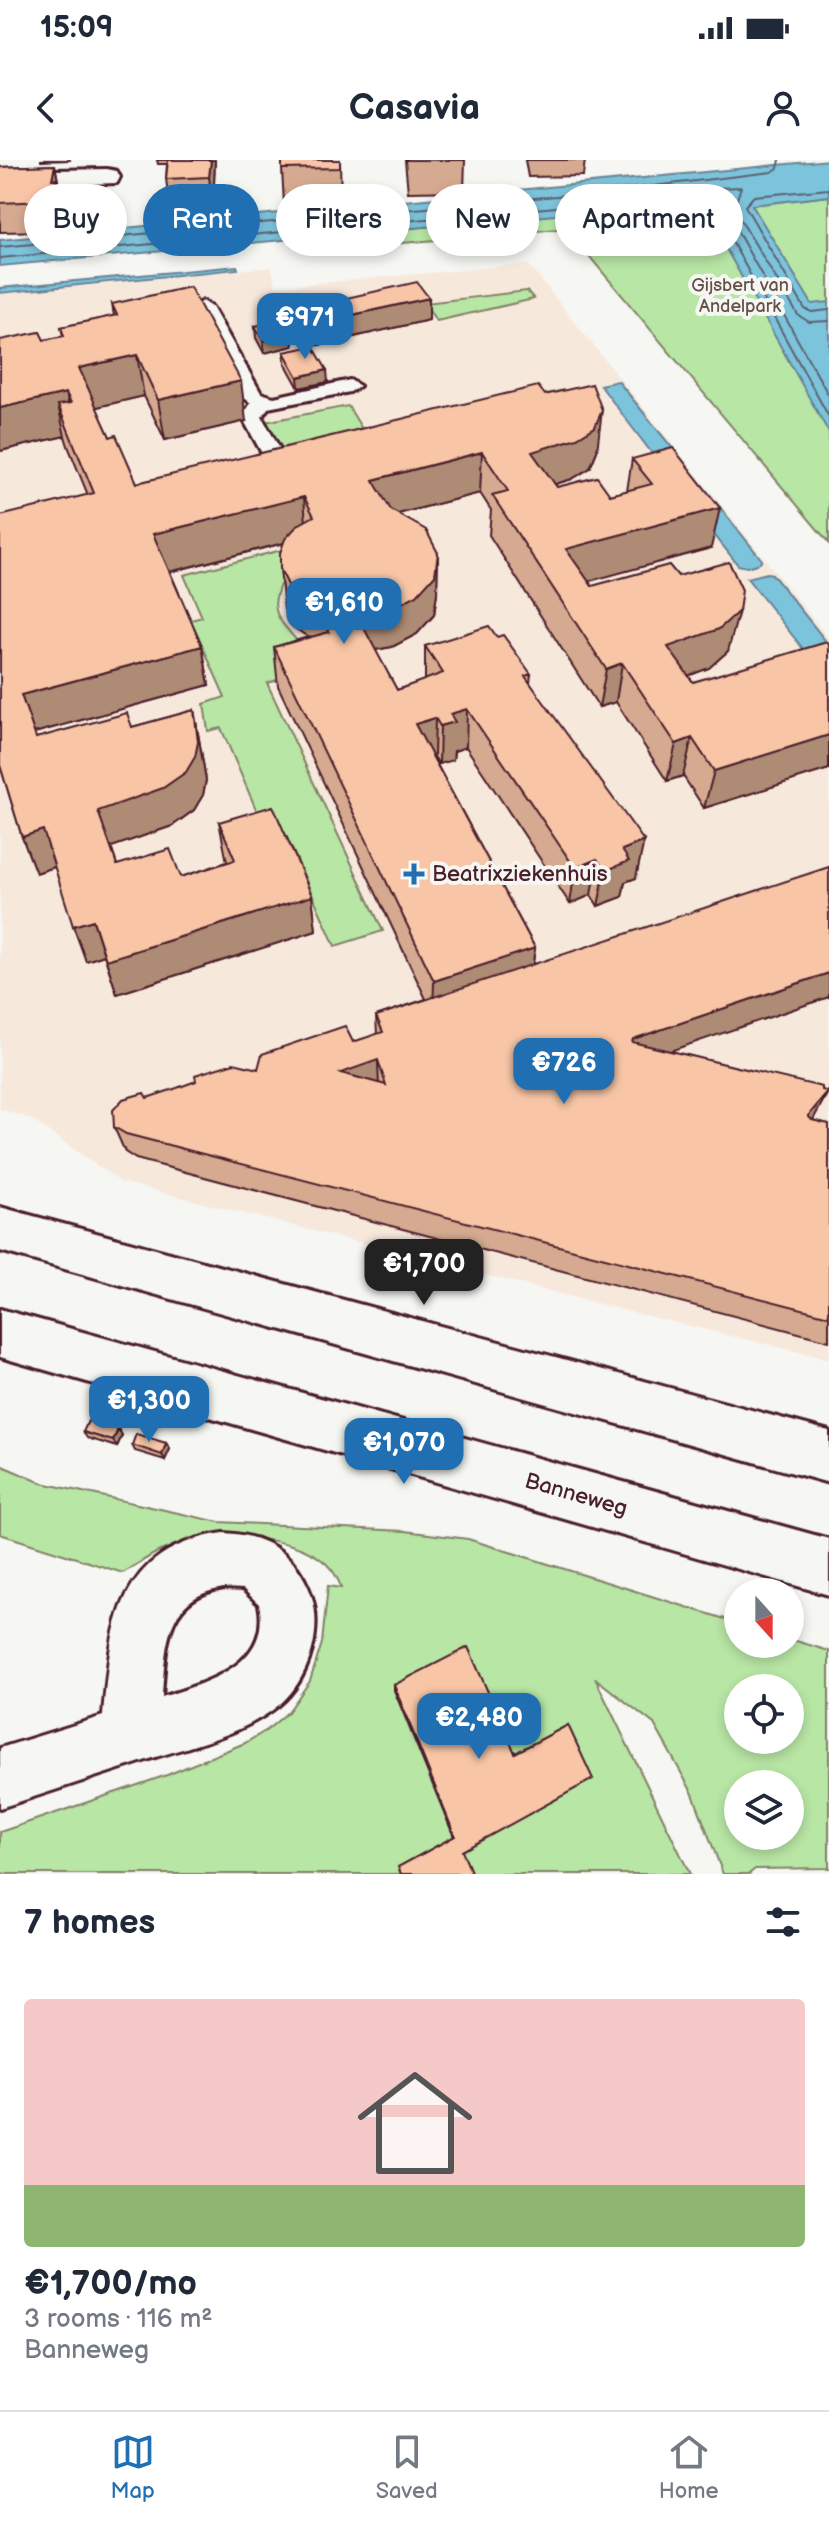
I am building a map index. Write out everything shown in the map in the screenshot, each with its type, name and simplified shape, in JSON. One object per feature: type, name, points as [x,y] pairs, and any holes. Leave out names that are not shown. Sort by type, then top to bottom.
[{"type":"main road","points":[[0,179],[107,177]]},
{"type":"main road","points":[[0,1229],[829,1457]]},
{"type":"main road","name":"Banneweg","points":[[0,1333],[829,1567]]},
{"type":"main road","points":[[0,1778],[130,1736]]},
{"type":"lane","points":[[203,307],[253,397],[261,402],[273,403],[350,386]]},
{"type":"lane","points":[[261,402],[252,417],[289,484]]},
{"type":"shaded area","name":"Beatrixziekenhuis","points":[[528,264],[829,639],[829,1359],[627,1311],[121,1182],[31,1119],[0,1109],[0,292],[271,267],[276,287]]},
{"type":"green space","name":"Gijsbert van Andelpark","points":[[829,196],[829,543],[589,256],[743,256],[743,206]]},
{"type":"green space","name":"Gijsbert van Andelpark","points":[[555,215],[555,229],[539,231],[539,216]]},
{"type":"green space","name":"Gijsbert van Andelpark","points":[[426,227],[426,241],[410,242],[410,228]]},
{"type":"green space","points":[[527,291],[534,299],[436,321],[425,303]]},
{"type":"green space","points":[[563,390],[576,407],[297,480],[265,422],[348,406],[367,437]]},
{"type":"green space","points":[[301,545],[279,587],[276,612],[320,668],[267,683],[383,931],[335,946],[285,833],[268,837],[221,728],[208,731],[204,704],[225,697],[191,620],[202,617],[184,575]]},
{"type":"green space","points":[[0,1465],[42,1483],[219,1522],[405,1531],[468,1539],[724,1619],[724,1658],[804,1658],[804,1643],[829,1651],[829,1868],[755,1869],[749,1874],[723,1874],[693,1794],[654,1724],[595,1678],[690,1874],[0,1874],[0,1832],[167,1775],[245,1743],[267,1730],[288,1712],[310,1681],[322,1643],[328,1586],[341,1588],[330,1568],[312,1554],[289,1544],[262,1539],[233,1538],[181,1544],[155,1553],[123,1573],[0,1534]]},
{"type":"water","points":[[829,160],[829,196],[752,205],[812,304],[829,302],[829,433],[730,256],[743,256],[743,184],[580,184]]},
{"type":"water","points":[[555,186],[555,215],[539,217],[539,188]]},
{"type":"water","points":[[426,199],[426,227],[410,228],[410,200]]},
{"type":"water","points":[[276,213],[276,241],[260,242],[260,215]]},
{"type":"water","points":[[143,226],[143,253],[127,254],[127,228]]},
{"type":"water","points":[[24,238],[24,256],[109,256],[0,266],[0,240]]},
{"type":"water","points":[[237,266],[238,269],[0,293],[0,288]]},
{"type":"water","points":[[618,381],[687,466],[654,456],[600,385]]},
{"type":"water","points":[[695,476],[762,560],[760,563],[747,567],[738,565],[673,482]]},
{"type":"water","points":[[772,574],[829,645],[804,650],[747,578]]},
{"type":"building","points":[[168,160],[211,160],[209,177],[166,179]]},
{"type":"building","points":[[282,160],[340,160],[340,168],[282,169]]},
{"type":"building","points":[[55,165],[52,179],[56,179],[55,184],[24,184],[24,202],[0,203],[0,167]]},
{"type":"building","points":[[417,282],[429,298],[316,323],[307,307]]},
{"type":"building","points":[[190,287],[241,381],[158,400],[137,355],[79,368],[110,437],[116,435],[137,483],[538,386],[545,395],[592,384],[602,410],[595,427],[577,438],[532,452],[557,487],[597,477],[610,495],[652,484],[632,459],[673,448],[720,508],[566,549],[592,586],[669,565],[678,576],[729,562],[742,590],[739,611],[719,629],[668,647],[693,682],[827,642],[829,735],[714,771],[692,738],[676,744],[622,663],[606,669],[492,495],[508,491],[482,452],[373,480],[391,510],[426,530],[438,553],[435,575],[417,595],[392,608],[356,613],[397,690],[443,673],[425,646],[489,626],[497,637],[503,635],[531,674],[525,676],[644,841],[622,850],[629,861],[605,871],[597,859],[575,868],[467,709],[450,714],[455,722],[440,726],[435,718],[415,724],[535,948],[434,981],[274,647],[329,632],[315,605],[289,587],[280,569],[280,553],[285,539],[298,525],[314,516],[304,497],[153,534],[202,646],[21,695],[36,738],[127,713],[132,727],[194,710],[198,742],[195,757],[186,772],[163,788],[98,811],[117,865],[170,849],[181,877],[235,860],[219,822],[273,806],[312,896],[106,960],[93,920],[73,926],[43,830],[22,837],[0,765],[0,516],[94,493],[58,405],[71,403],[66,393],[0,408],[0,340],[40,332],[44,340],[64,336],[61,327],[117,315],[112,304]]},
{"type":"building","points":[[283,320],[292,335],[263,341],[255,326]]},
{"type":"building","points":[[313,346],[327,370],[298,377],[284,352]]},
{"type":"building","points":[[829,867],[829,973],[633,1039],[632,1042],[822,1087],[828,1092],[808,1116],[829,1124],[829,1316],[126,1134],[114,1127],[113,1110],[123,1099],[144,1093],[147,1098],[196,1081],[195,1075],[234,1063],[258,1069],[262,1054],[345,1026],[353,1042],[383,1032],[376,1016]],"holes":[[[378,1060],[386,1085],[341,1073]]]},
{"type":"building","points":[[88,1421],[118,1429],[113,1441],[83,1432]]},
{"type":"building","points":[[136,1434],[166,1443],[162,1455],[132,1445]]},
{"type":"building","points":[[468,1647],[515,1753],[568,1725],[593,1779],[462,1851],[472,1874],[401,1874],[398,1867],[455,1836],[394,1685]]},
{"type":"place","name":"Beatrixziekenhuis","points":[[414,874]]}]
